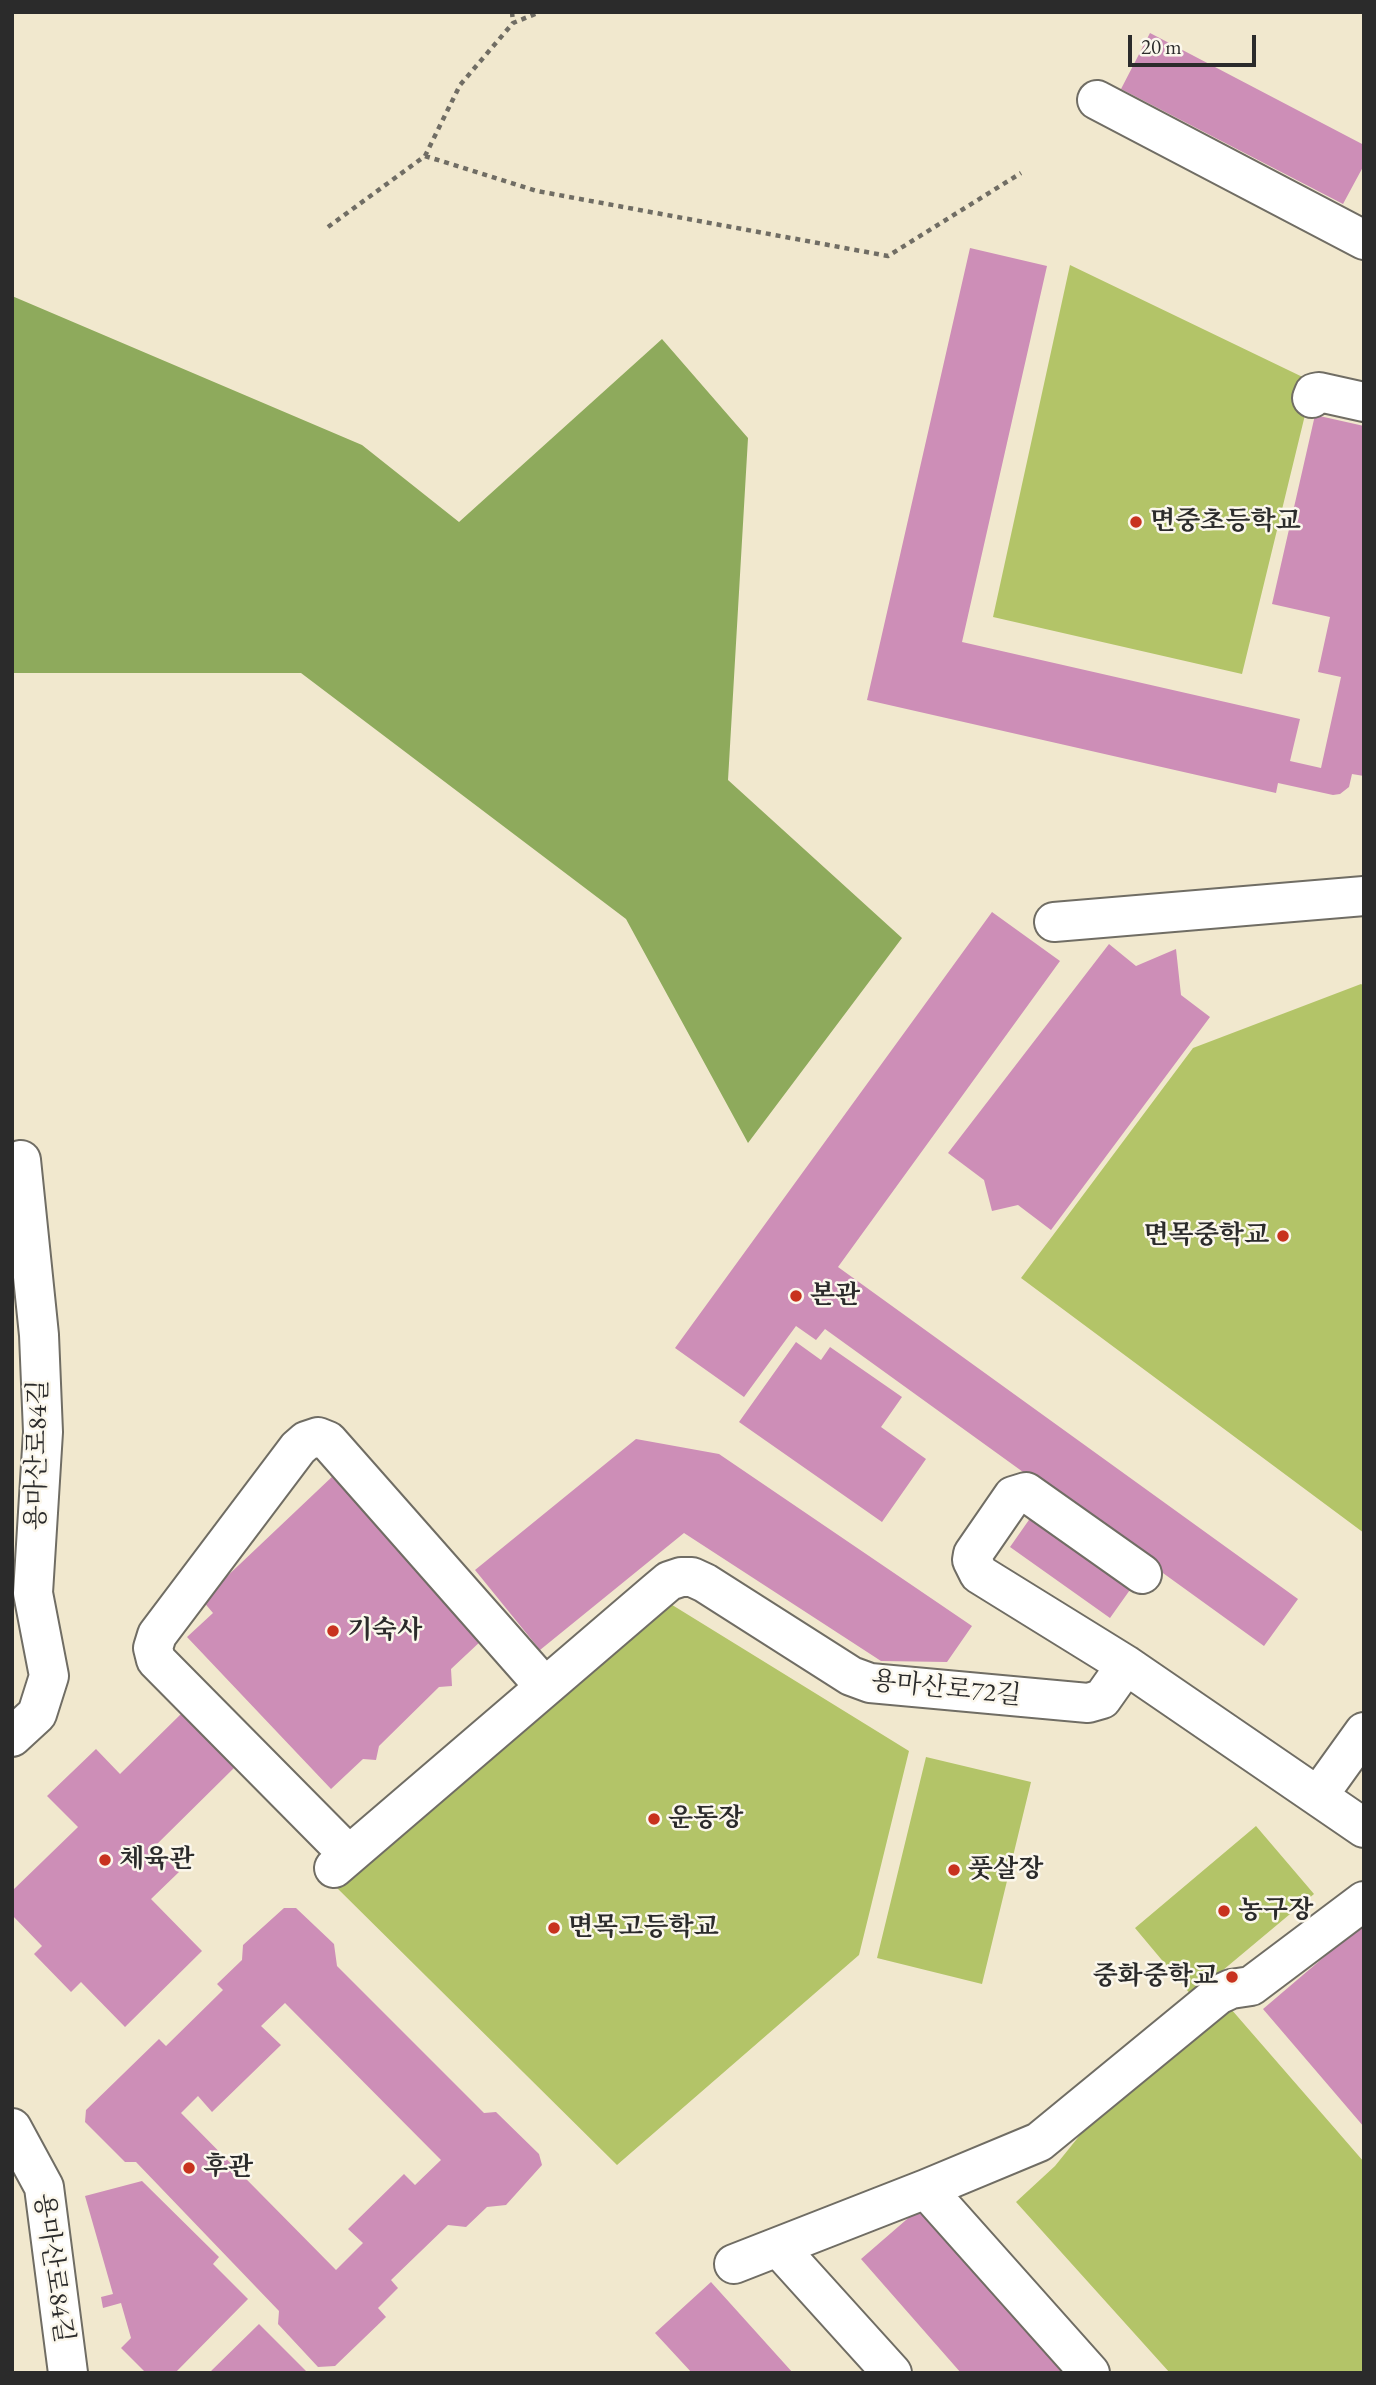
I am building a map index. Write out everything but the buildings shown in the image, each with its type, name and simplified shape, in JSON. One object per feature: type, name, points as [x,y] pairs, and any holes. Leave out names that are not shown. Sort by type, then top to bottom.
[{"type":"street","points":[[1097,100],[1364,240]]},
{"type":"street","points":[[1312,398],[1314,393],[1319,392],[1364,402]]},
{"type":"street","points":[[1054,922],[1364,896]]},
{"type":"street","name":"용마산로84길","points":[[12,1737],[37,1714],[49,1676],[33,1593],[43,1432],[39,1335],[22,1160]]},
{"type":"street","points":[[318,1437],[328,1441],[545,1687],[341,1861],[156,1660],[153,1648],[157,1635],[298,1448],[306,1441],[318,1437]]},
{"type":"street","points":[[1142,1574],[1026,1492],[1013,1496],[973,1554],[972,1560],[979,1574],[1126,1665],[1364,1828]]},
{"type":"street","name":"용마산로72길","points":[[545,1687],[669,1581],[692,1577],[851,1676],[870,1683],[1088,1703],[1102,1699],[1126,1665]]},
{"type":"street","points":[[1318,1796],[1364,1732]]},
{"type":"street","points":[[734,2264],[1039,2142],[1218,1995],[1231,1989],[1251,1986],[1364,1901]]},
{"type":"street","name":"용마산로84길","points":[[12,2128],[44,2187],[68,2373]]},
{"type":"street","points":[[926,2189],[1090,2373]]},
{"type":"street","points":[[778,2247],[892,2373]]},
{"type":"path","points":[[512,12],[513,23]]},
{"type":"path","points":[[328,227],[425,156],[460,85],[513,23],[540,12]]},
{"type":"path","points":[[425,156],[537,191],[888,256],[1021,173]]},
{"type":"green space","points":[[1070,265],[1313,382],[1242,674],[993,617]]},
{"type":"green space","points":[[12,296],[362,445],[459,522],[662,339],[748,438],[728,780],[902,938],[748,1143],[626,919],[301,673],[12,673]]},
{"type":"green space","points":[[1361,984],[1364,986],[1364,1533],[1021,1278],[1193,1048]]},
{"type":"green space","name":"운동장","points":[[669,1603],[909,1751],[859,1955],[617,2165],[335,1886]]},
{"type":"green space","name":"풋살장","points":[[926,1757],[1031,1782],[982,1984],[877,1958]]},
{"type":"green space","name":"농구장","points":[[1256,1826],[1314,1894],[1192,1996],[1135,1928]]},
{"type":"green space","points":[[1231,2009],[1364,2162],[1364,2373],[1170,2373],[1016,2202],[1055,2166],[1097,2114]]},
{"type":"place","name":"면중초등학교","points":[[1136,522]]},
{"type":"place","name":"면목중학교","points":[[1283,1236]]},
{"type":"place","name":"본관","points":[[796,1296]]},
{"type":"place","name":"기숙사","points":[[333,1631]]},
{"type":"place","name":"운동장","points":[[654,1819]]},
{"type":"place","name":"체육관","points":[[105,1860]]},
{"type":"place","name":"풋살장","points":[[954,1870]]},
{"type":"place","name":"농구장","points":[[1224,1911]]},
{"type":"place","name":"면목고등학교","points":[[554,1928]]},
{"type":"place","name":"중화중학교","points":[[1232,1977]]},
{"type":"place","name":"후관","points":[[189,2168]]}]
